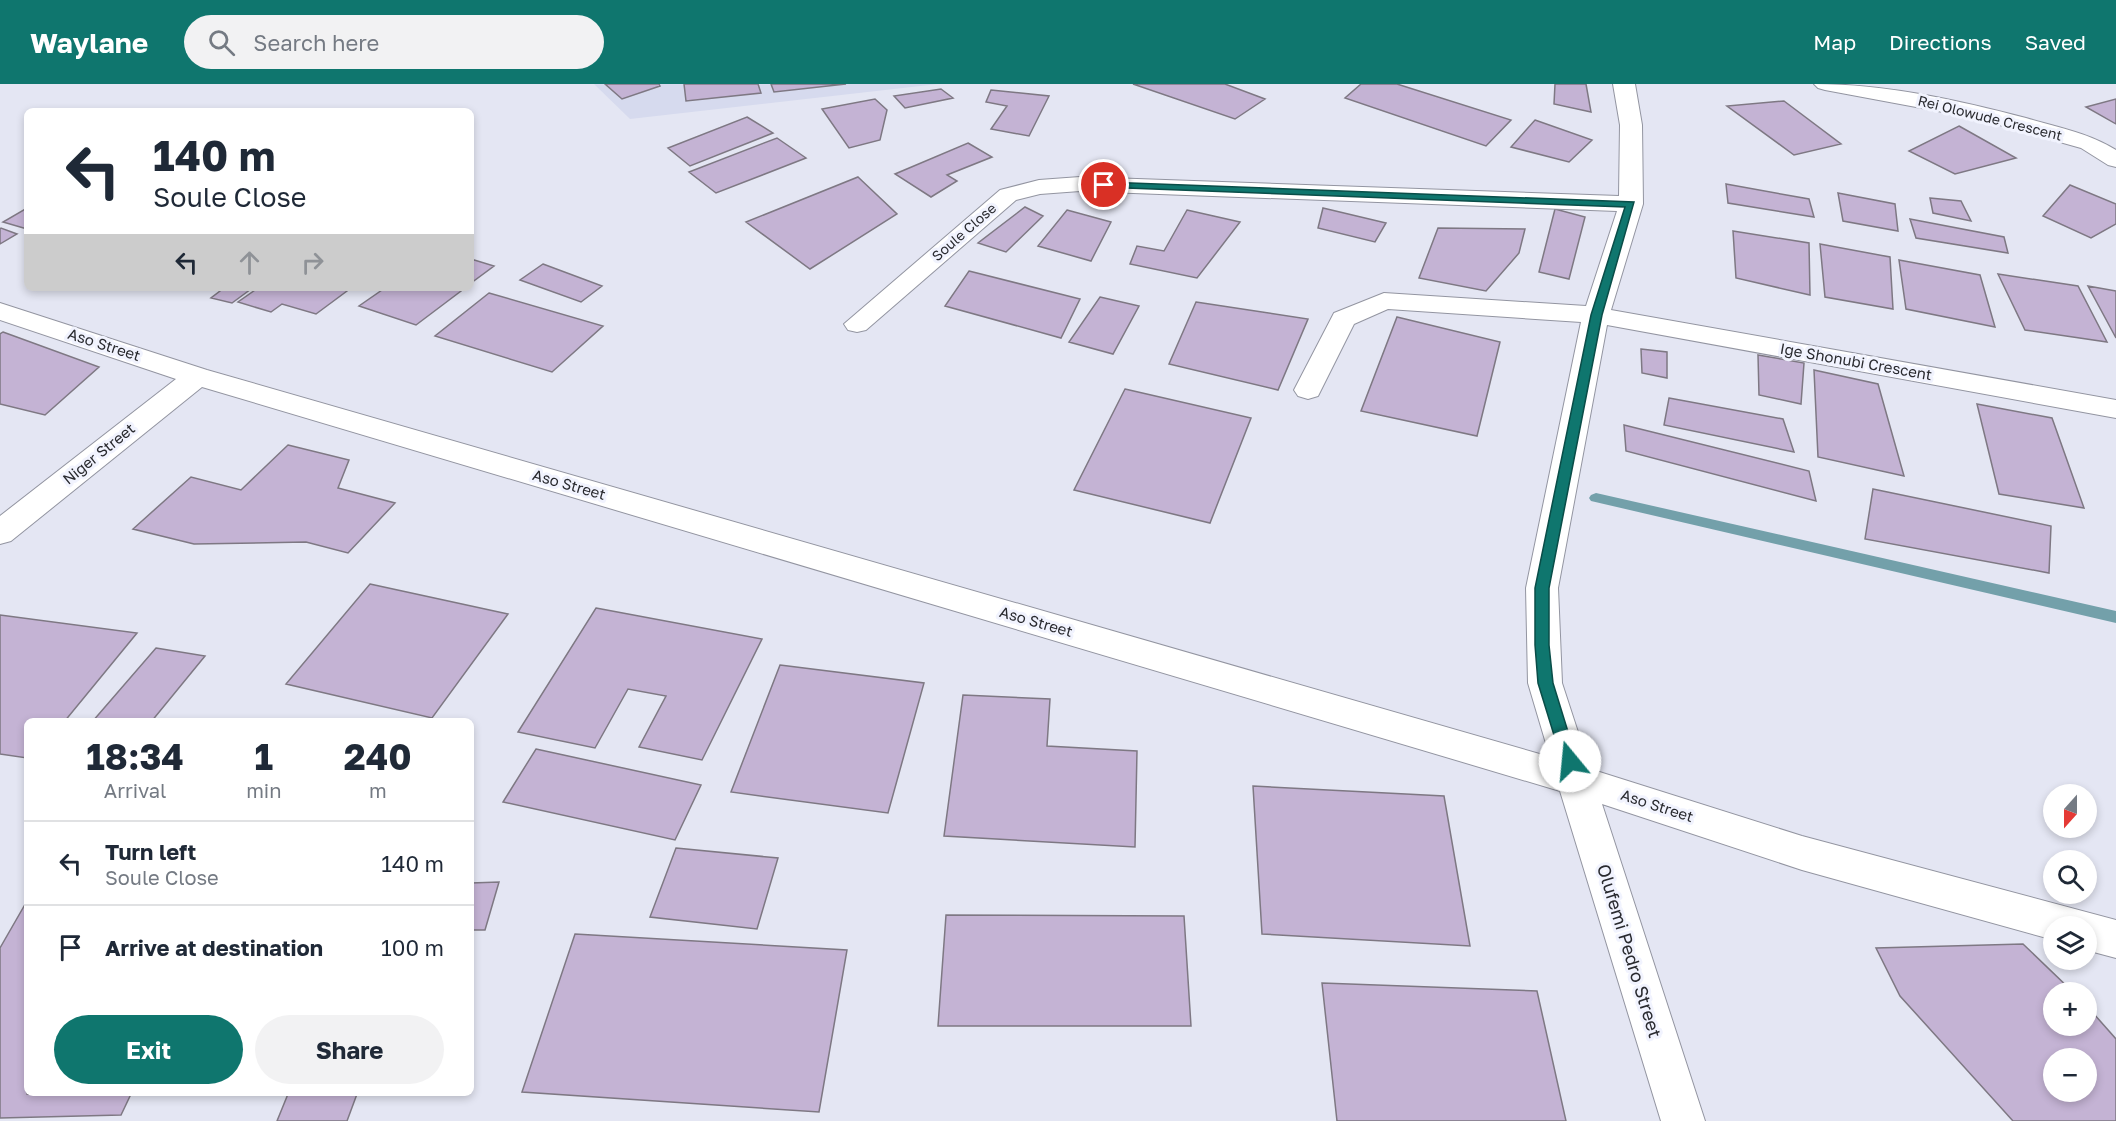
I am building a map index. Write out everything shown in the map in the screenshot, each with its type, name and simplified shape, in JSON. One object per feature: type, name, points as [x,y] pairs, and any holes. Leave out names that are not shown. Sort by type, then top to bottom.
[{"type":"street","name":"Olufemi Pedro Street","points":[[1623,84],[1631,125],[1631,204],[1596,315],[1542,588],[1542,645],[1545,683],[1683,1121]]},
{"type":"street","name":"Rei Olowude Crescent","points":[[1824,84],[1977,112],[2020,123],[2089,143],[2116,160]]},
{"type":"street","name":"Soule Close","points":[[857,324],[1008,195],[1039,187],[1080,184],[1631,204]]},
{"type":"street","name":"Ige Shonubi Crescent","points":[[1308,390],[1343,319],[1384,302],[1596,315],[2116,409]]},
{"type":"street","name":"Aso Street","points":[[0,311],[197,376],[1576,780],[1802,853],[2043,919]]},
{"type":"street","name":"Niger Street","points":[[0,533],[197,376]]},
{"type":"street","points":[[2097,934],[2116,939]]},
{"type":"shaded area","points":[[594,84],[938,84],[630,119]]},
{"type":"building","points":[[605,84],[659,84],[660,86],[622,99]]},
{"type":"building","points":[[684,84],[758,84],[761,93],[686,101]]},
{"type":"building","points":[[771,84],[846,84],[774,92]]},
{"type":"building","points":[[1133,84],[1225,84],[1265,99],[1235,119]]},
{"type":"building","points":[[1361,84],[1397,84],[1511,120],[1486,146],[1345,98]]},
{"type":"building","points":[[1555,84],[1586,84],[1591,112],[1554,104]]},
{"type":"building","points":[[941,89],[953,98],[905,108],[894,96]]},
{"type":"building","points":[[991,90],[1049,96],[1029,136],[991,129],[1007,106],[986,102]]},
{"type":"building","points":[[875,99],[887,110],[880,140],[849,148],[822,109]]},
{"type":"building","points":[[2116,99],[2116,124],[2086,107]]},
{"type":"building","points":[[1784,101],[1841,144],[1794,155],[1727,106]]},
{"type":"building","points":[[747,117],[773,133],[690,166],[668,148]]},
{"type":"building","points":[[1535,120],[1592,140],[1569,162],[1511,147]]},
{"type":"building","points":[[1959,126],[2016,158],[1955,174],[1909,151]]},
{"type":"building","points":[[777,138],[806,158],[716,193],[689,172]]},
{"type":"building","points":[[968,143],[992,157],[947,175],[957,181],[931,197],[895,174]]},
{"type":"building","points":[[858,177],[897,214],[810,269],[746,222]]},
{"type":"building","points":[[1726,184],[1809,199],[1814,217],[1728,203]]},
{"type":"building","points":[[2070,185],[2116,204],[2116,224],[2091,238],[2043,216]]},
{"type":"building","points":[[1838,193],[1895,204],[1898,231],[1843,221]]},
{"type":"building","points":[[1930,198],[1961,201],[1971,221],[1933,213]]},
{"type":"building","points":[[1025,207],[1043,216],[1006,252],[978,243]]},
{"type":"building","points":[[1323,208],[1386,223],[1375,242],[1318,228]]},
{"type":"building","points":[[1555,209],[1585,217],[1569,279],[1539,272]]},
{"type":"building","points":[[24,210],[24,228],[3,222]]},
{"type":"building","points":[[1067,210],[1111,222],[1091,261],[1038,246]]},
{"type":"building","points":[[1187,210],[1240,222],[1197,278],[1130,264],[1137,246],[1164,251]]},
{"type":"building","points":[[1910,219],[2004,237],[2008,253],[1916,238]]},
{"type":"building","points":[[1,228],[17,234],[0,244]]},
{"type":"building","points":[[1438,228],[1525,229],[1519,253],[1486,291],[1419,278]]},
{"type":"building","points":[[1733,231],[1809,243],[1810,295],[1736,278]]},
{"type":"building","points":[[1820,244],[1890,257],[1893,309],[1825,297]]},
{"type":"building","points":[[474,260],[494,266],[474,281]]},
{"type":"building","points":[[1899,260],[1980,275],[1995,327],[1906,309]]},
{"type":"building","points":[[543,264],[602,286],[581,302],[520,280]]},
{"type":"building","points":[[969,271],[1080,299],[1061,338],[945,306]]},
{"type":"building","points":[[1998,274],[2078,286],[2107,342],[2025,330]]},
{"type":"building","points":[[2088,286],[2116,291],[2116,338]]},
{"type":"building","points":[[220,291],[248,291],[232,303],[211,298]]},
{"type":"building","points":[[254,291],[347,291],[316,314],[282,304],[271,312],[238,302]]},
{"type":"building","points":[[381,291],[461,291],[416,325],[359,306]]},
{"type":"building","points":[[489,293],[603,326],[552,372],[435,336]]},
{"type":"building","points":[[1100,297],[1139,306],[1113,354],[1069,342]]},
{"type":"building","points":[[1196,302],[1308,319],[1278,390],[1169,364]]},
{"type":"building","points":[[1397,317],[1500,342],[1477,436],[1361,411]]},
{"type":"building","points":[[3,332],[99,367],[45,415],[0,404],[0,334]]},
{"type":"building","points":[[1641,349],[1667,352],[1667,378],[1642,373]]},
{"type":"building","points":[[1758,355],[1804,363],[1801,404],[1759,395]]},
{"type":"building","points":[[1814,370],[1878,384],[1904,476],[1818,457]]},
{"type":"building","points":[[1125,389],[1251,418],[1210,523],[1074,490]]},
{"type":"building","points":[[1669,398],[1783,419],[1794,452],[1664,425]]},
{"type":"building","points":[[1977,404],[2052,418],[2084,508],[1999,494]]},
{"type":"building","points":[[1624,425],[1809,471],[1816,501],[1626,451]]},
{"type":"building","points":[[288,445],[349,460],[338,488],[395,503],[348,553],[306,542],[194,544],[133,529],[191,477],[241,490]]},
{"type":"building","points":[[1873,489],[2051,526],[2049,573],[1865,539]]},
{"type":"building","points":[[370,584],[508,614],[432,718],[286,684]]},
{"type":"building","points":[[596,608],[762,639],[702,760],[639,747],[666,696],[628,689],[595,748],[518,732]]},
{"type":"building","points":[[0,615],[137,633],[67,718],[24,718],[24,758],[0,754]]},
{"type":"building","points":[[156,648],[205,656],[154,718],[95,718]]},
{"type":"building","points":[[780,665],[924,683],[888,813],[731,792]]},
{"type":"building","points":[[963,695],[1050,699],[1047,746],[1137,751],[1135,847],[944,836]]},
{"type":"building","points":[[536,749],[701,785],[675,840],[503,802]]},
{"type":"building","points":[[1253,786],[1444,796],[1470,946],[1262,934]]},
{"type":"building","points":[[676,848],[778,858],[757,929],[650,917]]},
{"type":"building","points":[[499,882],[485,930],[474,930],[474,883]]},
{"type":"building","points":[[24,906],[24,1096],[130,1096],[121,1115],[0,1118],[0,948]]},
{"type":"building","points":[[946,915],[1184,916],[1191,1026],[938,1026]]},
{"type":"building","points":[[575,934],[847,950],[819,1112],[522,1092]]},
{"type":"building","points":[[2023,944],[2043,963],[2043,970],[2050,970],[2063,982],[2043,982],[2043,1036],[2097,1036],[2097,1017],[2116,1039],[2116,1121],[2013,1121],[1900,996],[1876,948]]},
{"type":"building","points":[[1322,983],[1537,991],[1566,1121],[1337,1121]]},
{"type":"building","points":[[287,1096],[356,1096],[347,1121],[277,1121]]},
{"type":"waterway","points":[[1596,498],[2116,617]]},
{"type":"route","points":[[1104,185],[1631,204],[1596,315],[1542,588],[1545,683],[1570,761]]}]
